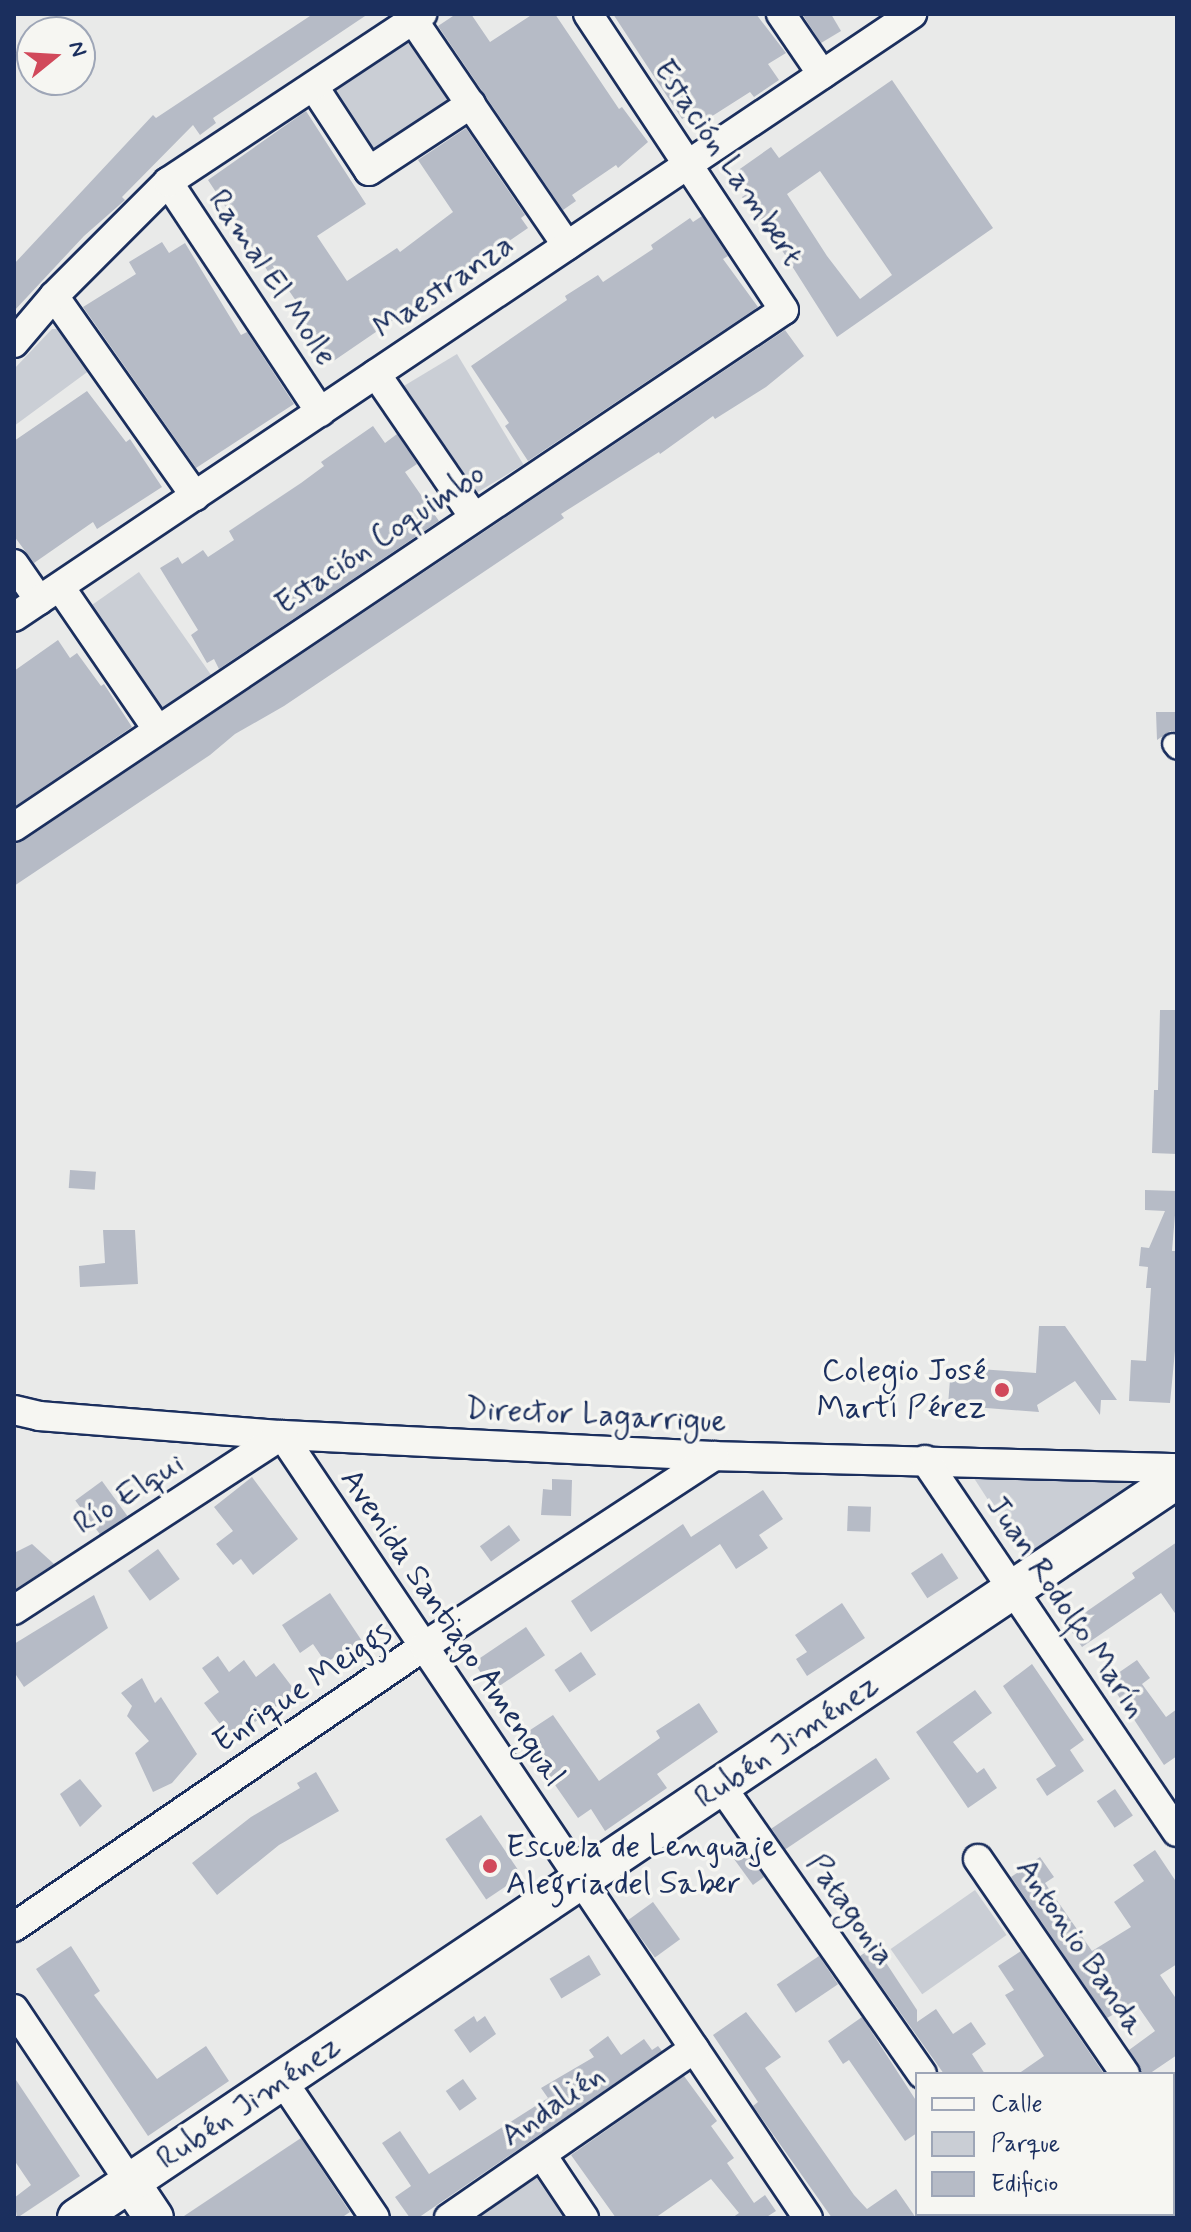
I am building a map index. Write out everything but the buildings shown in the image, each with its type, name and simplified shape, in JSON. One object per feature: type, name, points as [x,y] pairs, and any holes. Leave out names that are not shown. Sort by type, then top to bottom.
[{"type":"main road","name":"Rubén Jiménez","points":[[77,2218],[1173,1486]]},
{"type":"main road","points":[[130,2182],[154,2218]]},
{"type":"street","name":"Estación Lambert","points":[[588,14],[784,310]]},
{"type":"street","points":[[781,14],[822,74]]},
{"type":"street","name":"Maestranza","points":[[14,617],[912,14]]},
{"type":"street","points":[[14,343],[54,296],[168,182],[418,17],[471,104],[567,246]]},
{"type":"street","points":[[314,87],[369,171],[471,104]]},
{"type":"street","name":"Ramal El Molle","points":[[168,182],[320,412]]},
{"type":"street","points":[[54,296],[195,496]]},
{"type":"street","name":"Estación Coquimbo","points":[[14,827],[784,310]]},
{"type":"street","points":[[376,374],[474,517]]},
{"type":"street","points":[[14,564],[49,593],[158,730]]},
{"type":"street","name":"Director Lagarrigue","points":[[14,1410],[39,1416],[282,1435],[714,1456],[925,1460],[1173,1486]]},
{"type":"street","name":"Río Elqui","points":[[14,1610],[282,1435]]},
{"type":"street","name":"Avenida Santiago Amengual","points":[[282,1435],[808,2218]]},
{"type":"street","name":"Enrique Meiggs","points":[[14,1927],[424,1646],[714,1456]]},
{"type":"street","name":"Juan Rodolfo Marín","points":[[925,1460],[1177,1832]]},
{"type":"street","name":"Patagonia","points":[[721,1786],[921,2072]]},
{"type":"street","name":"Antonio Banda","points":[[978,1859],[1124,2072]]},
{"type":"street","points":[[14,2009],[130,2182]]},
{"type":"street","name":"Andalién","points":[[449,2218],[694,2049]]},
{"type":"street","points":[[282,2080],[375,2218]]},
{"type":"street","points":[[542,2155],[584,2218]]},
{"type":"green space","points":[[411,33],[456,98],[373,156],[327,92]]},
{"type":"green space","points":[[52,329],[61,329],[90,370],[14,426],[14,369]]},
{"type":"green space","points":[[457,354],[523,465],[467,499],[400,388]]},
{"type":"green space","points":[[139,572],[214,678],[164,713],[89,607]]},
{"type":"green space","points":[[970,1472],[1142,1478],[1025,1557]]},
{"type":"green space","points":[[975,1890],[1007,1935],[922,1994],[891,1949]]},
{"type":"green space","points":[[538,2156],[568,2218],[444,2218]]},
{"type":"place","name":"Colegio José Martí Pérez","points":[[1002,1390]]},
{"type":"place","name":"Escuela de Lenguaje Alegria del Saber","points":[[490,1866]]}]
